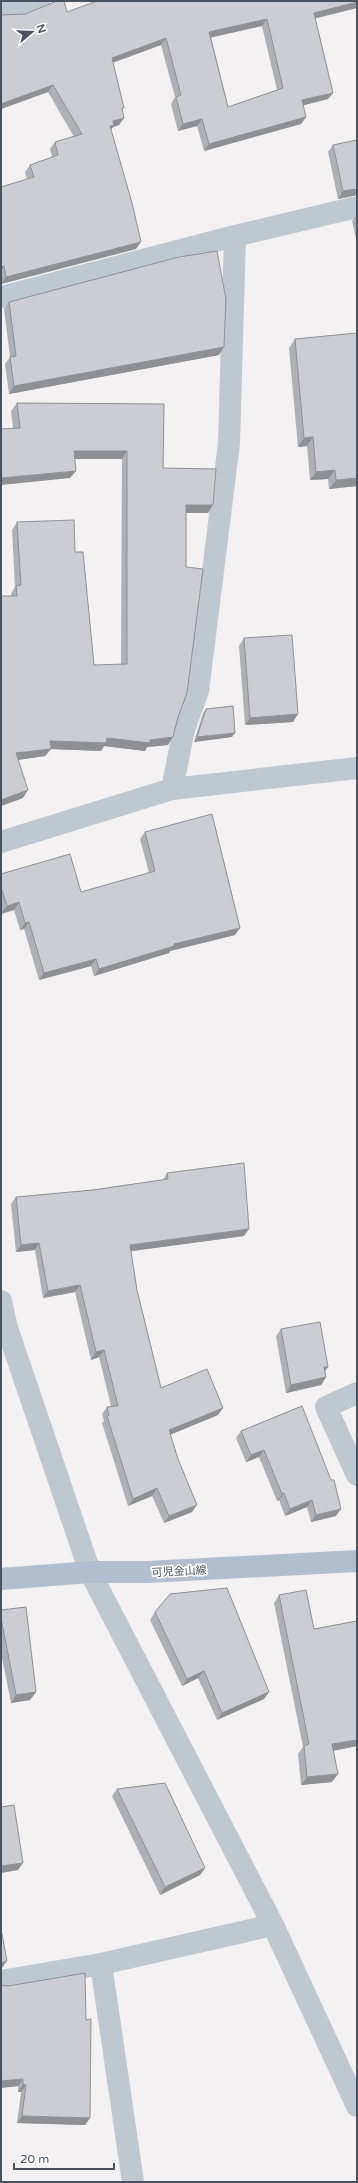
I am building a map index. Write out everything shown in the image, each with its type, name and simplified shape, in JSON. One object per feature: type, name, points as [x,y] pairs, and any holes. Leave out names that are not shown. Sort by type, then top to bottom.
[{"type":"main road","name":"可児金山線","points":[[1,1579],[90,1572],[146,1572],[357,1561]]},
{"type":"street","points":[[1,11],[16,9],[39,1]]},
{"type":"street","points":[[1,297],[235,236],[357,207]]},
{"type":"street","points":[[172,789],[184,729],[198,690],[230,443],[235,236]]},
{"type":"street","points":[[1,842],[172,789],[357,768]]},
{"type":"street","points":[[1,1301],[7,1328],[90,1572],[273,1925],[357,2106]]},
{"type":"street","points":[[357,1393],[326,1407],[357,1475]]},
{"type":"street","points":[[1,1981],[101,1964],[273,1925]]},
{"type":"street","points":[[101,1964],[133,2182]]},
{"type":"building","points":[[57,1],[64,1],[67,12],[97,1],[357,1],[314,13],[333,93],[302,100],[306,117],[209,144],[202,119],[183,124],[176,97],[181,95],[166,38],[112,58],[124,108],[122,108],[124,118],[113,121],[114,125],[110,126],[132,203],[141,242],[6,277],[4,266],[1,267],[1,187],[34,177],[30,165],[58,155],[55,142],[82,134],[53,85],[1,104],[1,15],[25,14]],"holes":[[[267,19],[283,88],[228,107],[209,32]]]},
{"type":"building","points":[[357,140],[357,189],[343,191],[333,145]]},
{"type":"building","points":[[217,251],[226,299],[224,347],[14,386],[10,357],[16,356],[9,302],[179,257]]},
{"type":"building","points":[[357,333],[357,478],[336,480],[335,470],[316,472],[313,437],[304,438],[295,339]]},
{"type":"building","points":[[17,403],[164,404],[163,468],[216,469],[213,505],[186,505],[186,567],[203,569],[187,693],[178,717],[173,737],[150,740],[150,743],[107,738],[106,743],[50,741],[51,749],[16,753],[28,790],[1,800],[1,596],[17,596],[16,586],[21,585],[17,522],[74,520],[75,552],[83,552],[94,665],[127,664],[127,451],[74,451],[76,471],[1,478],[1,429],[20,428]]},
{"type":"building","points":[[292,635],[298,714],[250,718],[244,638]]},
{"type":"building","points":[[233,706],[235,733],[197,737],[206,709]]},
{"type":"building","points":[[212,814],[240,928],[174,944],[174,946],[99,969],[96,959],[44,973],[29,922],[25,923],[19,902],[7,906],[1,887],[1,874],[70,854],[81,892],[155,871],[145,832]]},
{"type":"building","points":[[244,1163],[249,1229],[130,1245],[137,1290],[161,1388],[207,1369],[223,1408],[169,1430],[178,1459],[197,1505],[169,1516],[157,1488],[133,1499],[107,1416],[109,1415],[107,1407],[118,1406],[104,1350],[96,1352],[80,1285],[48,1291],[39,1243],[21,1245],[16,1197],[93,1190],[168,1179],[167,1173]]},
{"type":"building","points":[[320,1322],[328,1367],[324,1367],[326,1377],[291,1385],[281,1329]]},
{"type":"building","points":[[302,1406],[331,1480],[334,1480],[341,1509],[316,1515],[312,1500],[290,1509],[284,1493],[282,1494],[264,1450],[251,1455],[241,1431]]},
{"type":"building","points":[[227,1588],[269,1692],[222,1713],[204,1671],[187,1679],[155,1612],[170,1594]]},
{"type":"building","points":[[306,1590],[314,1629],[357,1621],[357,1740],[332,1744],[338,1774],[307,1777],[304,1746],[309,1744],[279,1595]]},
{"type":"building","points":[[26,1607],[36,1692],[16,1695],[1,1618],[1,1610]]},
{"type":"building","points":[[165,1783],[205,1868],[165,1887],[117,1789]]},
{"type":"building","points":[[14,1805],[23,1863],[1,1866],[1,1807]]},
{"type":"building","points":[[1,1929],[7,1961],[1,1963]]},
{"type":"building","points":[[85,1973],[86,2020],[91,2019],[90,2118],[22,2116],[26,2085],[23,2084],[23,2079],[1,2081],[1,1985],[8,1986]]}]
